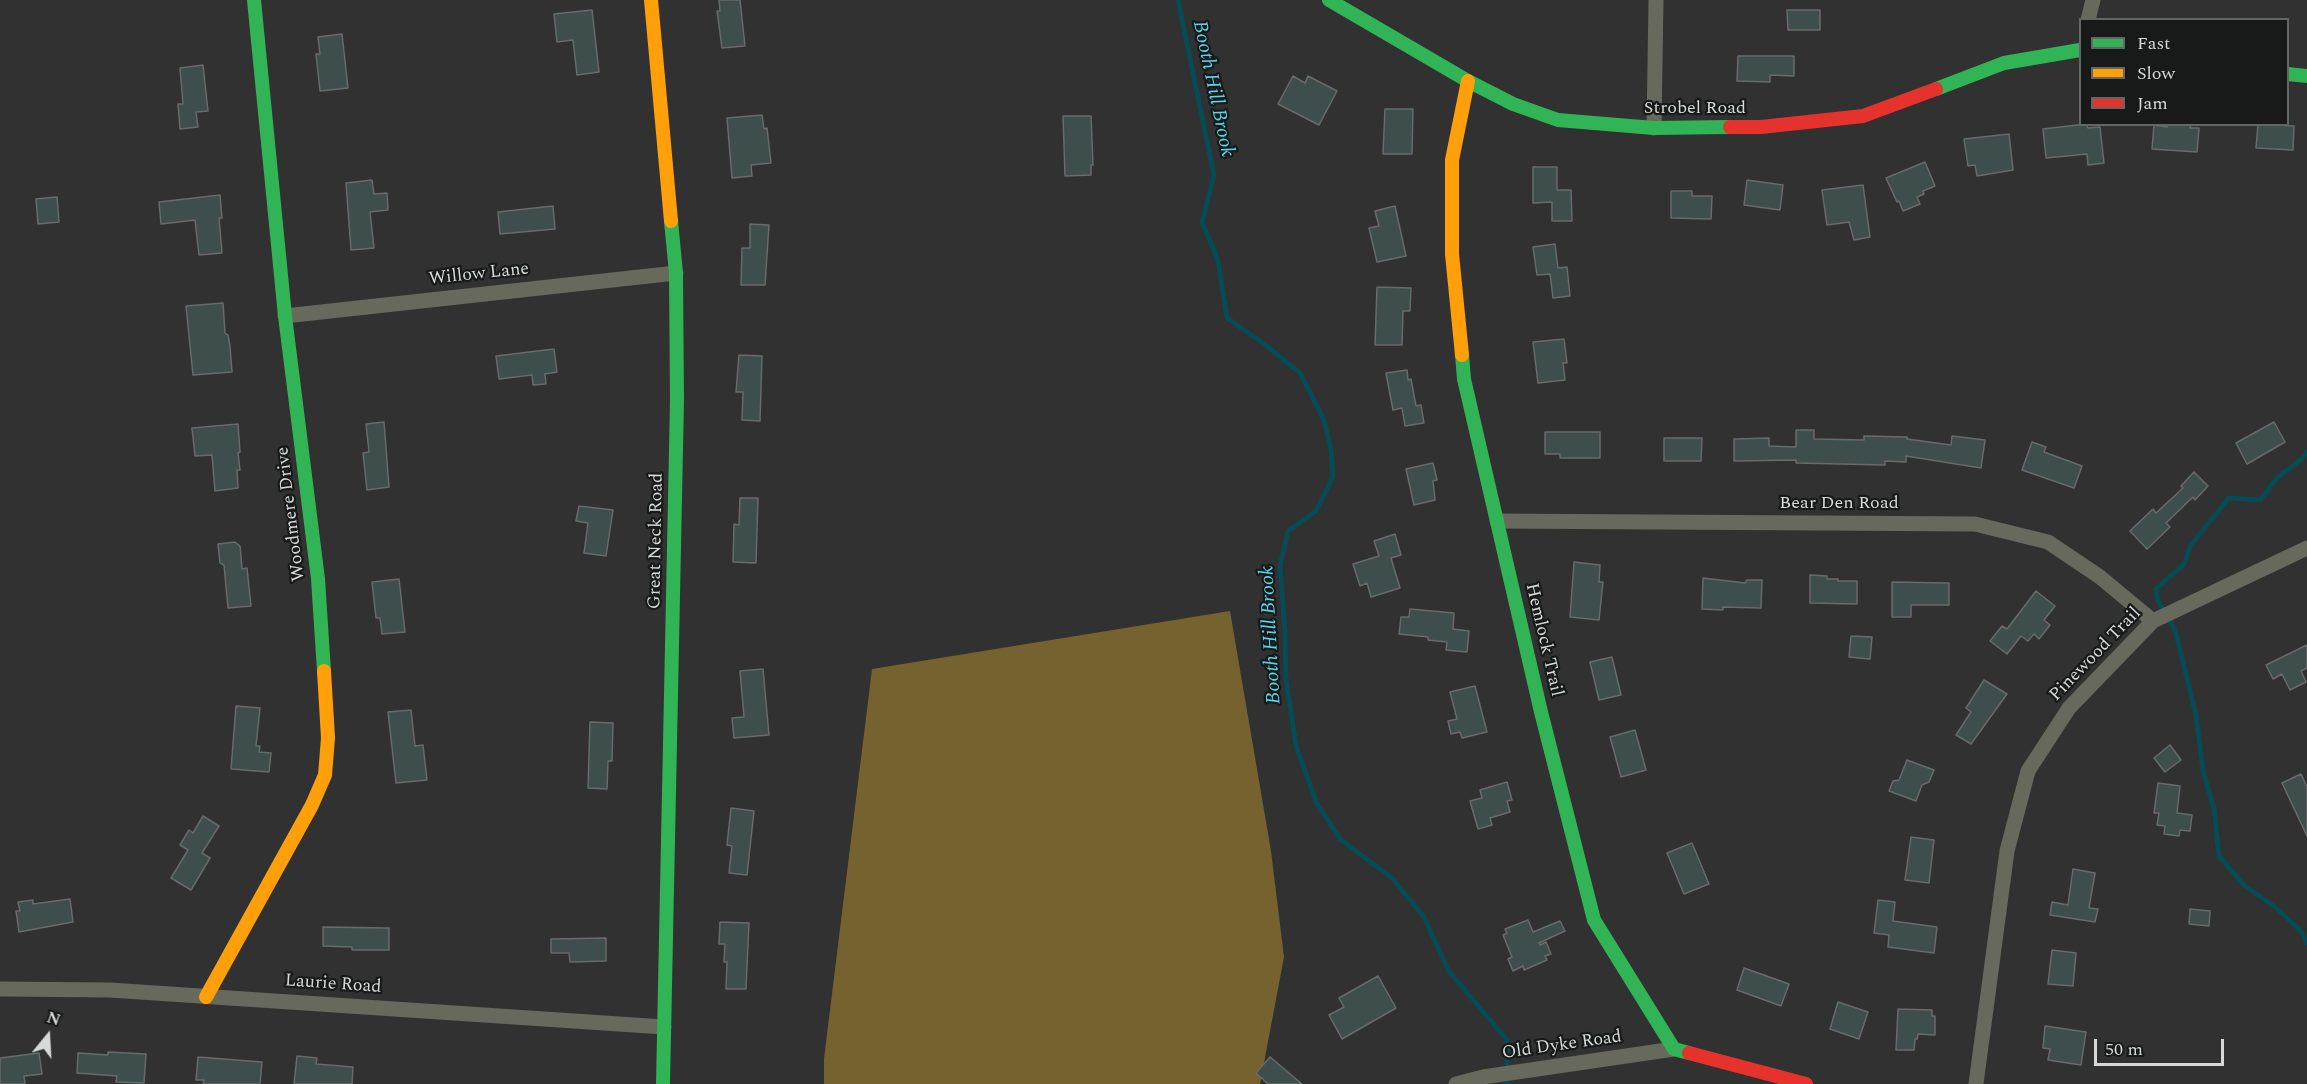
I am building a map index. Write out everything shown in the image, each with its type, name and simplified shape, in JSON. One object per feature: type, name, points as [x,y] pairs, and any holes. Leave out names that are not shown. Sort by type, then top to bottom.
[{"type":"street","name":"Woodmere Drive","points":[[206,997],[312,805],[325,775],[328,738],[318,579],[285,316],[254,0]]},
{"type":"street","name":"Great Neck Road","points":[[651,0],[676,273],[676,460],[663,1084]]},
{"type":"street","name":"Strobel Road","points":[[1329,0],[1468,81],[1513,104],[1558,120],[1654,128],[1761,127],[1863,116],[2004,63],[2079,48]]},
{"type":"street","points":[[1654,128],[1656,0]]},
{"type":"street","points":[[2088,18],[2093,0]]},
{"type":"street","points":[[2289,74],[2307,76]]},
{"type":"street","name":"Hemlock Trail","points":[[1468,81],[1452,160],[1452,254],[1464,379],[1541,712],[1594,920],[1674,1049]]},
{"type":"street","name":"Willow Lane","points":[[285,316],[676,273]]},
{"type":"street","name":"Bear Den Road","points":[[1497,521],[1975,524],[2048,542],[2156,619]]},
{"type":"street","name":"Pinewood Trail","points":[[1976,1084],[2007,851],[2028,771],[2069,708],[2156,619],[2307,548]]},
{"type":"street","name":"Laurie Road","points":[[0,989],[110,990],[664,1027]]},
{"type":"street","points":[[1674,1049],[1806,1084]]},
{"type":"street","name":"Old Dyke Road","points":[[1456,1084],[1483,1077],[1674,1049]]},
{"type":"shaded area","points":[[1230,611],[1271,851],[1284,957],[1260,1084],[824,1084],[824,1059],[872,669]]},
{"type":"building","points":[[719,0],[740,0],[745,46],[722,48],[717,11],[720,11]]},
{"type":"building","points":[[592,10],[599,72],[577,75],[573,40],[557,42],[554,14]]},
{"type":"building","points":[[1787,10],[1820,10],[1820,30],[1788,30]]},
{"type":"building","points":[[342,34],[348,88],[320,91],[316,54],[320,54],[318,37]]},
{"type":"building","points":[[1738,56],[1794,56],[1794,76],[1770,75],[1770,82],[1737,81]]},
{"type":"building","points":[[203,65],[208,111],[196,112],[198,127],[180,129],[178,104],[183,104],[180,68]]},
{"type":"building","points":[[1293,76],[1305,83],[1308,76],[1337,91],[1319,125],[1278,104]]},
{"type":"building","points":[[1385,109],[1413,109],[1412,154],[1383,154]]},
{"type":"building","points":[[762,115],[764,129],[767,128],[771,163],[751,165],[752,176],[732,178],[727,118]]},
{"type":"building","points":[[1063,116],[1091,116],[1093,165],[1091,165],[1091,175],[1065,176]]},
{"type":"building","points":[[2079,125],[2088,128],[2100,127],[2104,163],[2088,165],[2087,154],[2046,158],[2043,129]]},
{"type":"building","points":[[2154,126],[2199,128],[2197,152],[2152,149]]},
{"type":"building","points":[[2258,126],[2294,126],[2293,150],[2256,148]]},
{"type":"building","points":[[2009,134],[2013,170],[1977,176],[1975,165],[1968,166],[1964,139]]},
{"type":"building","points":[[1925,162],[1935,186],[1923,191],[1924,194],[1917,197],[1920,204],[1903,211],[1886,178]]},
{"type":"building","points":[[1533,167],[1557,167],[1557,190],[1571,190],[1572,221],[1552,221],[1552,202],[1533,203]]},
{"type":"building","points":[[372,180],[374,194],[387,193],[388,210],[370,212],[374,248],[351,250],[346,183]]},
{"type":"building","points":[[1747,180],[1783,185],[1780,210],[1744,205]]},
{"type":"building","points":[[1863,185],[1870,237],[1854,240],[1849,222],[1827,225],[1822,190]]},
{"type":"building","points":[[1671,191],[1692,191],[1692,196],[1712,196],[1711,219],[1671,218]]},
{"type":"building","points":[[220,195],[222,253],[199,255],[195,220],[161,224],[159,202]]},
{"type":"building","points":[[57,197],[59,222],[38,224],[36,199]]},
{"type":"building","points":[[553,206],[555,229],[500,234],[498,212]]},
{"type":"building","points":[[1395,206],[1406,256],[1377,262],[1369,228],[1379,226],[1375,211]]},
{"type":"building","points":[[750,224],[769,225],[765,285],[741,285],[742,248],[750,248]]},
{"type":"building","points":[[1555,244],[1558,268],[1567,267],[1570,296],[1553,298],[1550,274],[1537,275],[1533,247]]},
{"type":"building","points":[[1377,287],[1411,288],[1410,311],[1403,311],[1402,345],[1375,345]]},
{"type":"building","points":[[223,303],[225,333],[228,335],[230,346],[232,372],[193,375],[186,306]]},
{"type":"building","points":[[1564,339],[1567,363],[1563,363],[1565,380],[1538,383],[1533,342]]},
{"type":"building","points":[[554,349],[557,372],[545,374],[546,384],[533,385],[532,375],[499,379],[496,356]]},
{"type":"building","points":[[739,355],[762,356],[760,421],[742,420],[743,392],[736,392]]},
{"type":"building","points":[[1407,370],[1416,406],[1421,405],[1424,423],[1405,426],[1402,408],[1393,410],[1386,373]]},
{"type":"building","points":[[384,422],[389,487],[367,490],[363,453],[369,452],[366,424]]},
{"type":"building","points":[[2274,422],[2285,442],[2247,464],[2236,443]]},
{"type":"building","points":[[238,424],[240,470],[237,470],[238,488],[215,491],[212,455],[195,456],[192,428]]},
{"type":"building","points":[[1796,430],[1814,430],[1814,439],[1864,440],[1864,436],[1907,437],[1907,439],[1951,445],[1952,436],[1985,440],[1981,468],[1906,456],[1906,462],[1885,461],[1885,465],[1796,463],[1796,460],[1734,461],[1734,439],[1769,438],[1769,446],[1796,447]]},
{"type":"building","points":[[1545,432],[1600,432],[1600,458],[1560,458],[1560,454],[1545,454]]},
{"type":"building","points":[[1664,438],[1702,438],[1701,461],[1664,461]]},
{"type":"building","points":[[2032,442],[2046,447],[2044,452],[2082,466],[2074,488],[2022,470]]},
{"type":"building","points":[[1433,463],[1437,480],[1433,481],[1435,500],[1414,505],[1406,469]]},
{"type":"building","points":[[2194,472],[2208,486],[2195,500],[2193,497],[2166,523],[2170,527],[2147,549],[2130,531],[2153,509],[2156,513],[2183,488],[2181,486]]},
{"type":"building","points":[[740,498],[758,498],[756,563],[733,562],[734,524],[739,525]]},
{"type":"building","points":[[579,506],[613,510],[606,556],[584,553],[588,523],[576,521]]},
{"type":"building","points":[[1395,534],[1401,555],[1391,558],[1400,588],[1371,597],[1367,583],[1360,586],[1353,564],[1379,556],[1374,541]]},
{"type":"building","points":[[235,542],[240,546],[242,569],[247,568],[251,606],[228,608],[224,565],[220,563],[218,544]]},
{"type":"building","points":[[1574,562],[1600,565],[1599,582],[1603,582],[1599,620],[1570,617]]},
{"type":"building","points":[[1810,575],[1827,576],[1827,579],[1838,579],[1838,581],[1857,581],[1857,604],[1810,603]]},
{"type":"building","points":[[1703,578],[1745,583],[1747,580],[1762,580],[1761,608],[1702,609]]},
{"type":"building","points":[[399,579],[405,632],[382,634],[380,618],[376,618],[372,582]]},
{"type":"building","points":[[1892,582],[1949,583],[1949,605],[1911,605],[1911,617],[1892,617]]},
{"type":"building","points":[[2036,591],[2055,606],[2044,620],[2050,625],[2039,639],[2034,634],[2028,641],[2021,636],[2007,654],[1990,641],[2002,626],[2007,629]]},
{"type":"building","points":[[1410,609],[1454,613],[1453,629],[1469,631],[1467,652],[1446,650],[1447,642],[1428,640],[1428,637],[1399,634],[1401,617],[1409,617]]},
{"type":"building","points":[[1851,636],[1872,637],[1870,659],[1849,657]]},
{"type":"building","points":[[2307,645],[2307,668],[2301,671],[2306,682],[2290,690],[2282,674],[2273,679],[2266,665]]},
{"type":"building","points":[[1612,657],[1621,695],[1599,700],[1590,662]]},
{"type":"building","points":[[763,669],[769,735],[734,738],[732,718],[744,717],[740,671]]},
{"type":"building","points":[[1984,680],[2007,694],[1971,744],[1956,735],[1971,712],[1966,708]]},
{"type":"building","points":[[1475,686],[1487,732],[1462,738],[1460,732],[1451,734],[1448,721],[1457,719],[1450,692]]},
{"type":"building","points":[[236,706],[260,708],[256,746],[260,746],[259,752],[271,753],[269,772],[231,769]]},
{"type":"building","points":[[411,710],[415,746],[423,745],[427,780],[396,783],[388,712]]},
{"type":"building","points":[[590,722],[613,723],[612,761],[608,761],[607,789],[588,788]]},
{"type":"building","points":[[1635,730],[1646,770],[1621,777],[1610,737]]},
{"type":"building","points":[[2170,745],[2181,760],[2165,772],[2154,758]]},
{"type":"building","points":[[1907,760],[1934,770],[1929,782],[1922,785],[1916,801],[1889,791],[1893,781],[1899,780]]},
{"type":"building","points":[[2301,774],[2307,787],[2307,836],[2282,783]]},
{"type":"building","points":[[1507,782],[1512,800],[1507,801],[1510,812],[1490,818],[1492,825],[1478,829],[1470,801],[1482,798],[1480,790]]},
{"type":"building","points":[[2158,783],[2180,786],[2177,813],[2192,815],[2190,831],[2180,830],[2179,836],[2164,834],[2165,826],[2157,825],[2159,813],[2154,813]]},
{"type":"building","points":[[731,808],[754,811],[747,875],[729,873],[732,846],[727,845]]},
{"type":"building","points":[[203,816],[219,826],[202,853],[210,858],[191,890],[171,878],[188,850],[180,845],[189,830],[193,833]]},
{"type":"building","points":[[1911,837],[1934,840],[1929,883],[1905,880]]},
{"type":"building","points":[[1692,843],[1709,884],[1684,894],[1667,853]]},
{"type":"building","points":[[2073,869],[2095,873],[2089,908],[2098,909],[2095,922],[2050,915],[2052,902],[2068,905]]},
{"type":"building","points":[[70,899],[73,922],[19,932],[16,911],[20,911],[18,902],[33,900],[33,904]]},
{"type":"building","points":[[1878,900],[1895,902],[1893,921],[1937,927],[1934,953],[1888,947],[1889,935],[1874,933]]},
{"type":"building","points":[[2190,909],[2210,911],[2209,926],[2189,924]]},
{"type":"building","points":[[1528,920],[1533,932],[1560,921],[1565,931],[1539,943],[1540,945],[1546,942],[1551,954],[1545,956],[1547,960],[1524,970],[1523,966],[1513,971],[1508,959],[1512,957],[1503,935],[1507,933],[1505,929]]},
{"type":"building","points":[[720,922],[749,923],[746,989],[726,989],[727,962],[724,962],[725,944],[719,944]]},
{"type":"building","points":[[323,927],[389,928],[389,950],[352,950],[352,947],[323,946]]},
{"type":"building","points":[[606,938],[606,961],[570,962],[569,953],[551,953],[551,939]]},
{"type":"building","points":[[2052,950],[2076,953],[2073,986],[2048,984]]},
{"type":"building","points":[[1744,968],[1789,984],[1781,1006],[1737,990]]},
{"type":"building","points":[[1378,976],[1396,1008],[1342,1039],[1329,1015],[1344,1007],[1339,998]]},
{"type":"building","points":[[1838,1002],[1868,1012],[1859,1039],[1830,1029]]},
{"type":"building","points":[[1898,1009],[1932,1010],[1932,1016],[1935,1016],[1935,1035],[1918,1034],[1914,1050],[1896,1050]]},
{"type":"building","points":[[2045,1026],[2086,1032],[2081,1065],[2048,1060],[2050,1049],[2043,1048]]},
{"type":"building","points":[[108,1052],[146,1054],[144,1083],[116,1082],[117,1076],[77,1073],[78,1053],[108,1055]]},
{"type":"building","points":[[39,1053],[42,1074],[24,1076],[25,1084],[0,1084],[0,1058]]},
{"type":"building","points":[[297,1056],[317,1058],[316,1064],[353,1067],[352,1084],[294,1084]]},
{"type":"building","points":[[198,1057],[262,1062],[260,1084],[203,1084],[204,1080],[196,1080]]},
{"type":"building","points":[[1270,1057],[1302,1084],[1268,1084],[1256,1073]]},
{"type":"waterway","name":"Booth Hill Brook","points":[[1178,0],[1214,175],[1202,222],[1218,260],[1227,318],[1300,373],[1324,420],[1331,449],[1333,477],[1316,511],[1288,531],[1280,566],[1286,679],[1296,746],[1317,804],[1341,840],[1392,878],[1424,917],[1448,970],[1507,1040],[1507,1084]]},
{"type":"waterway","points":[[2307,452],[2303,458],[2278,477],[2260,500],[2229,498],[2191,545],[2184,564],[2156,589],[2158,601],[2175,630],[2196,715],[2203,771],[2214,809],[2219,856],[2245,886],[2275,907],[2302,932],[2307,943]]},
{"type":"traffic: fast","points":[[254,0],[285,316],[318,579],[324,671]]},
{"type":"traffic: fast","points":[[1329,0],[1468,81],[1513,104],[1558,120],[1654,128],[1730,127]]},
{"type":"traffic: fast","points":[[1936,89],[2004,63],[2079,50]]},
{"type":"traffic: fast","points":[[2289,74],[2307,76]]},
{"type":"traffic: fast","points":[[663,1084],[677,401],[676,273],[671,221]]},
{"type":"traffic: fast","points":[[1462,355],[1464,379],[1541,712],[1594,920],[1674,1049],[1689,1053]]},
{"type":"traffic: slow","points":[[651,0],[671,221]]},
{"type":"traffic: slow","points":[[1462,355],[1452,254],[1452,160],[1468,81]]},
{"type":"traffic: slow","points":[[206,997],[312,805],[325,775],[328,738],[324,671]]},
{"type":"traffic: jam","points":[[1730,127],[1761,127],[1863,116],[1936,89]]},
{"type":"traffic: jam","points":[[1689,1053],[1806,1084]]}]
